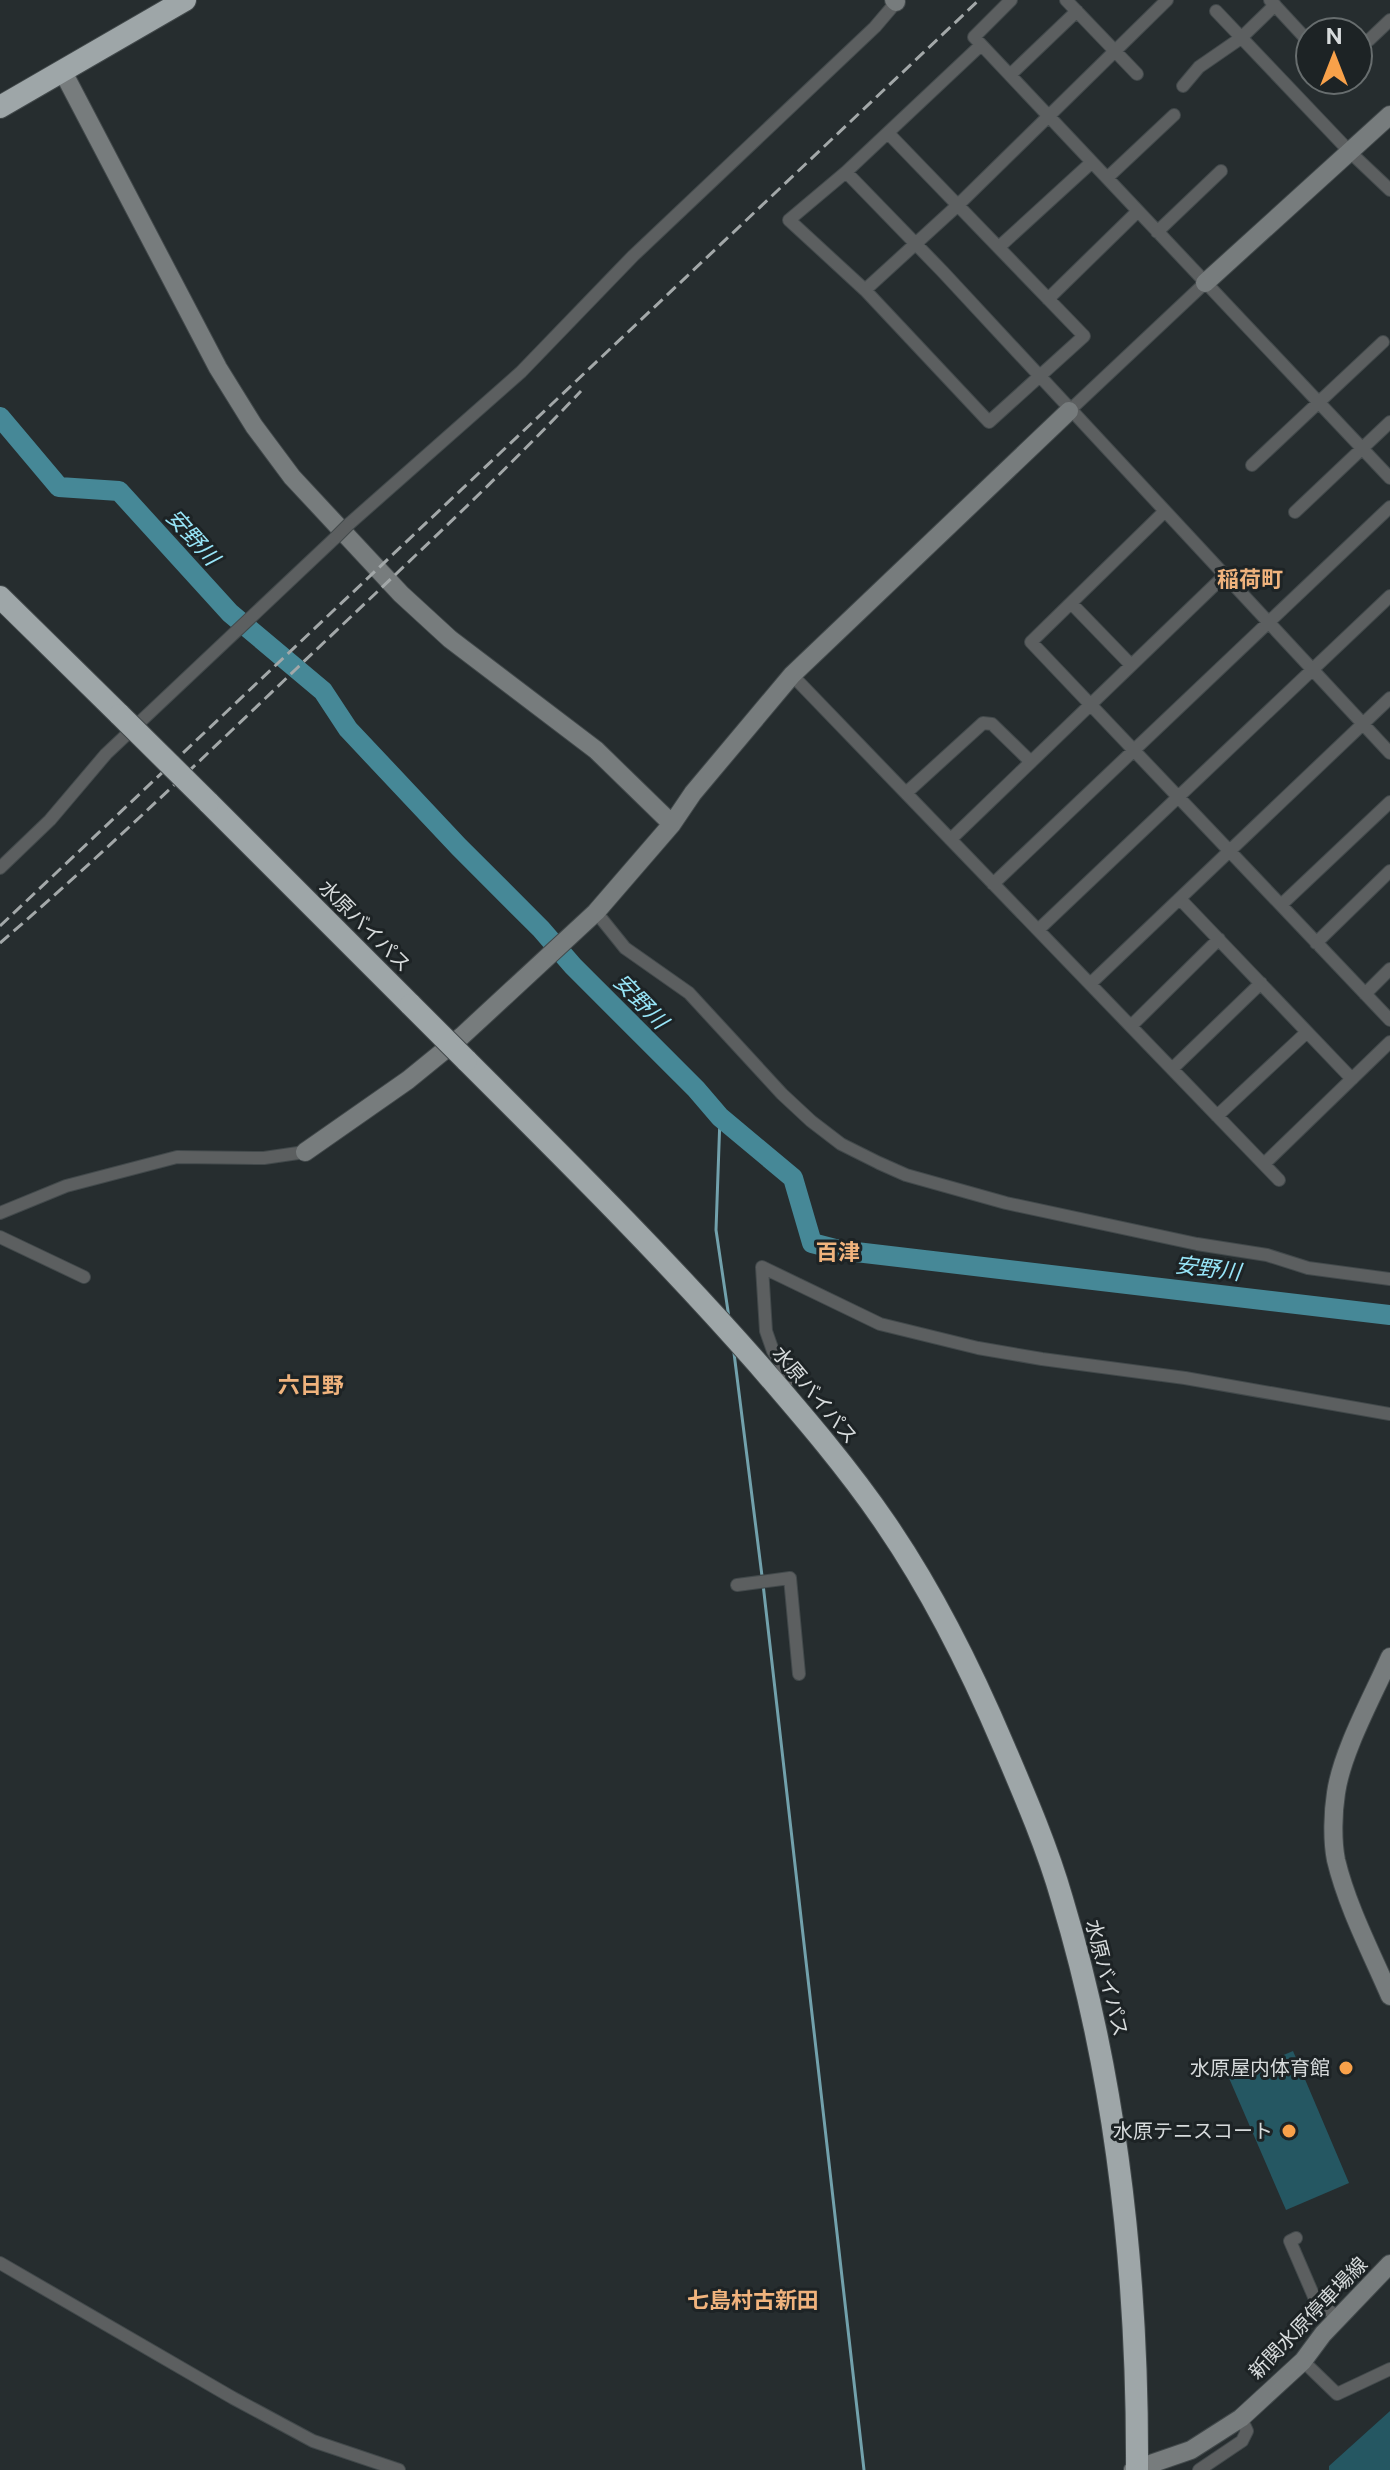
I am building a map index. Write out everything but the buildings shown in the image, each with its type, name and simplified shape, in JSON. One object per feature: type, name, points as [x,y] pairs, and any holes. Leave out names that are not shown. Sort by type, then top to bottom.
[{"type":"highway","points":[[0,107],[185,0]]},
{"type":"highway","name":"水原バイパス","points":[[0,597],[624,1218],[810,1424],[888,1526],[958,1643],[1022,1790],[1061,1895],[1101,2054],[1125,2203],[1136,2360],[1135,2469]]},
{"type":"street","points":[[1011,0],[974,37],[1390,478]]},
{"type":"street","points":[[1066,0],[1137,74]]},
{"type":"street","points":[[865,290],[958,205],[1167,0]]},
{"type":"street","points":[[0,868],[50,820],[106,754],[349,524],[521,372],[633,256],[875,27],[896,1]]},
{"type":"street","points":[[1183,86],[1199,67],[1241,38],[1272,2],[1294,26]]},
{"type":"street","points":[[1010,75],[1077,11]]},
{"type":"street","points":[[1216,11],[1390,190]]},
{"type":"street","points":[[1374,35],[1390,21]]},
{"type":"street","points":[[888,133],[1084,336],[989,422],[865,290],[789,220],[846,172],[981,45]]},
{"type":"street","points":[[62,70],[218,368],[254,426],[292,477],[401,594],[450,639],[596,750],[672,824]]},
{"type":"street","points":[[1107,178],[1174,115]]},
{"type":"street","points":[[0,1213],[66,1186],[177,1157],[264,1158],[309,1150],[408,1080],[500,1002],[590,917],[672,824],[693,793],[792,675],[1205,283],[1390,115]]},
{"type":"street","points":[[999,247],[1092,162]]},
{"type":"street","points":[[1157,232],[1221,171]]},
{"type":"street","points":[[846,172],[1390,753]]},
{"type":"street","points":[[1048,299],[1138,211]]},
{"type":"street","points":[[1252,465],[1383,342]]},
{"type":"street","points":[[1295,512],[1390,422]]},
{"type":"street","points":[[993,884],[1390,507]]},
{"type":"street","points":[[1164,512],[1031,642],[1390,1020]]},
{"type":"street","points":[[951,839],[1224,576]]},
{"type":"street","points":[[1038,930],[1390,596]]},
{"type":"street","points":[[1071,603],[1131,665]]},
{"type":"street","points":[[792,675],[1279,1180]]},
{"type":"street","points":[[1090,984],[1390,698]]},
{"type":"street","points":[[906,793],[983,723],[992,724],[1031,762]]},
{"type":"street","points":[[1281,905],[1390,802]]},
{"type":"street","points":[[1316,943],[1390,871]]},
{"type":"street","points":[[1180,899],[1352,1079]]},
{"type":"street","points":[[590,917],[625,948],[689,993],[811,1121],[841,1144],[879,1163],[906,1175],[1006,1203],[1197,1244],[1267,1255],[1308,1268],[1390,1279]]},
{"type":"street","points":[[1131,1026],[1219,939]]},
{"type":"street","points":[[1365,994],[1390,969]]},
{"type":"street","points":[[1172,1069],[1261,983]]},
{"type":"street","points":[[1217,1116],[1307,1032]]},
{"type":"street","points":[[1264,1164],[1390,1042]]},
{"type":"street","points":[[0,1237],[84,1277]]},
{"type":"street","points":[[791,1379],[773,1351],[766,1331],[762,1267],[880,1324],[978,1348],[1200,1381],[1390,1414]]},
{"type":"street","points":[[737,1585],[790,1578],[799,1674]]},
{"type":"street","points":[[1390,1657],[1346,1757],[1336,1791],[1335,1826],[1336,1858],[1390,1996]]},
{"type":"street","points":[[1296,2238],[1290,2241],[1315,2299],[1338,2318]]},
{"type":"street","points":[[0,2263],[313,2441],[399,2470]]},
{"type":"street","name":"新関水原停車場線","points":[[1135,2469],[1191,2450],[1241,2418],[1303,2361],[1338,2318],[1390,2264]]},
{"type":"street","points":[[1303,2361],[1337,2394],[1390,2369]]},
{"type":"street","points":[[1199,2470],[1242,2441],[1247,2431],[1241,2418]]},
{"type":"shaded area","name":"水原テニスコート","points":[[1293,2051],[1349,2183],[1286,2210],[1229,2078]]},
{"type":"shaded area","points":[[1390,2411],[1390,2470],[1329,2470],[1329,2466]]},
{"type":"waterway","name":"安野川","points":[[0,417],[59,487],[119,491],[230,613],[323,691],[348,729],[573,966],[720,1117],[793,1178],[812,1243],[839,1250],[1390,1315]]},
{"type":"waterway","points":[[720,1117],[716,1230],[729,1318]]},
{"type":"waterway","points":[[734,1353],[762,1576]]},
{"type":"waterway","points":[[763,1584],[864,2470]]},
{"type":"railway","points":[[0,926],[979,0]]},
{"type":"railway","points":[[0,943],[199,761],[450,522],[581,391]]},
{"type":"place","name":"水原屋内体育館","points":[[1346,2068]]},
{"type":"place","name":"水原テニスコート","points":[[1289,2131]]},
{"type":"district","name":"稲荷町","points":[[1250,579]]},
{"type":"district","name":"百津","points":[[838,1252]]},
{"type":"district","name":"六日野","points":[[311,1385]]},
{"type":"district","name":"七島村古新田","points":[[753,2300]]}]
